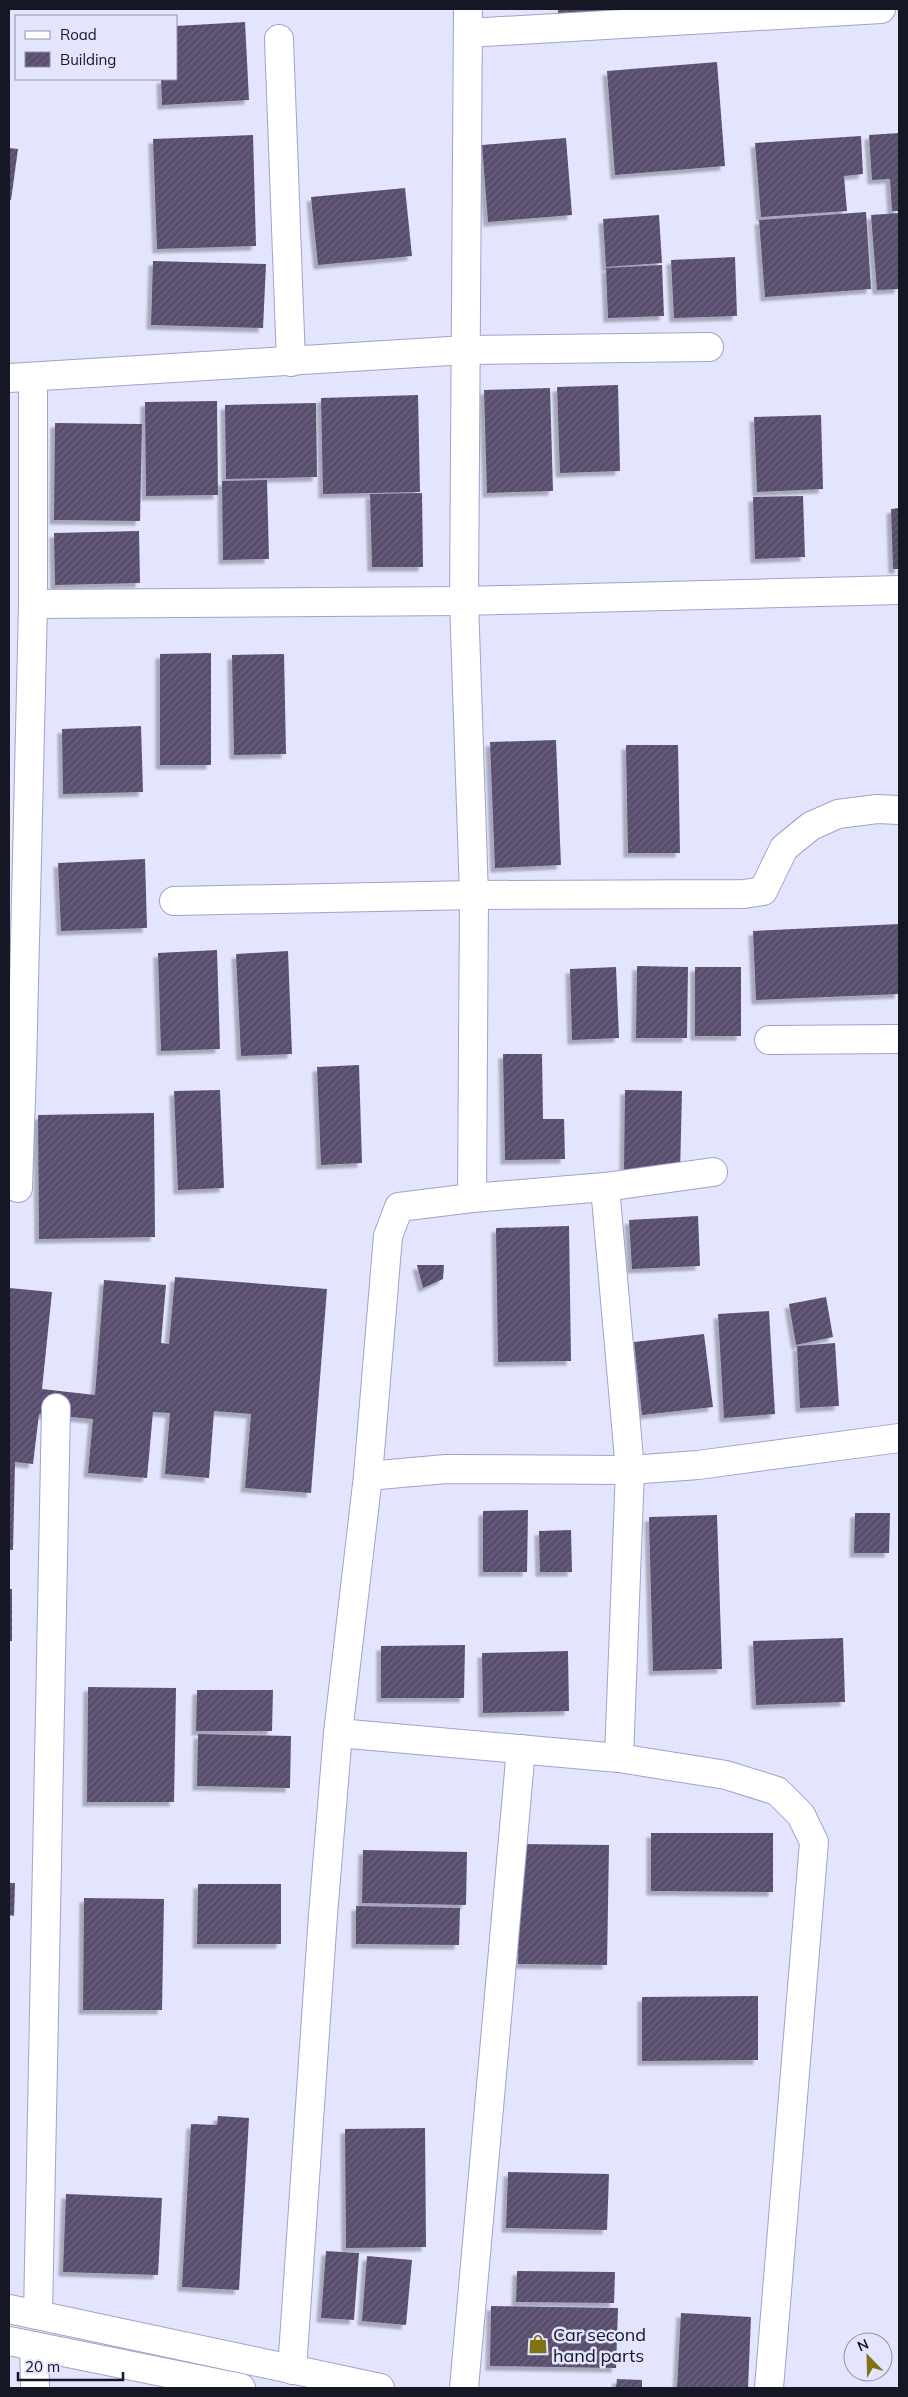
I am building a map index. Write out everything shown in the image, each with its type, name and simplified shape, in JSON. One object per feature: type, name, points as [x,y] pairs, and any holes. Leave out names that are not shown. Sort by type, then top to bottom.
[{"type":"street","points":[[472,1198],[474,895],[464,600],[468,21],[881,9]]},
{"type":"street","points":[[279,39],[291,362]]},
{"type":"street","points":[[18,1188],[15,1067],[33,604],[21,378],[466,350],[709,348]]},
{"type":"street","points":[[33,604],[464,600],[899,590]]},
{"type":"street","points":[[174,900],[474,895],[603,896],[652,893],[744,894],[763,891],[784,848],[811,826],[838,814],[899,810]]},
{"type":"street","points":[[770,1040],[899,1039]]},
{"type":"street","points":[[292,2370],[322,1915],[338,1733],[368,1476],[388,1236],[399,1207],[472,1198],[605,1186],[713,1172]]},
{"type":"street","points":[[605,1186],[630,1470],[619,1758]]},
{"type":"street","points":[[38,2315],[56,1408]]},
{"type":"street","points":[[368,1476],[446,1470],[630,1470],[698,1465],[899,1438]]},
{"type":"street","points":[[338,1733],[619,1758],[726,1775],[777,1791],[801,1815],[814,1842],[769,2388]]},
{"type":"street","points":[[464,2388],[521,1749]]},
{"type":"street","points":[[9,2309],[380,2388]]},
{"type":"street","points":[[35,2388],[21,2344],[241,2388]]},
{"type":"building","points":[[558,9],[613,9],[614,17],[558,19]]},
{"type":"building","points":[[245,22],[249,100],[162,105],[161,80],[178,80],[178,26]]},
{"type":"building","points":[[717,62],[725,166],[615,175],[607,71]]},
{"type":"building","points":[[899,133],[899,211],[892,211],[890,179],[872,180],[869,135]]},
{"type":"building","points":[[253,135],[256,246],[157,249],[153,139]]},
{"type":"building","points":[[861,136],[863,174],[844,176],[847,211],[761,217],[755,143]]},
{"type":"building","points":[[566,138],[572,215],[488,222],[482,145]]},
{"type":"building","points":[[9,148],[18,149],[11,200],[9,200]]},
{"type":"building","points":[[405,188],[412,256],[318,265],[311,197]]},
{"type":"building","points":[[866,212],[871,289],[765,297],[759,220]]},
{"type":"building","points":[[899,213],[899,289],[877,290],[871,215]]},
{"type":"building","points":[[659,215],[662,263],[606,267],[603,219]]},
{"type":"building","points":[[735,257],[737,316],[674,318],[671,260]]},
{"type":"building","points":[[153,261],[266,264],[263,328],[151,325]]},
{"type":"building","points":[[662,265],[664,316],[608,318],[606,268]]},
{"type":"building","points":[[618,385],[620,471],[560,473],[557,387]]},
{"type":"building","points":[[550,388],[553,491],[487,493],[484,390]]},
{"type":"building","points":[[418,395],[420,492],[323,494],[321,398]]},
{"type":"building","points":[[217,401],[218,495],[146,496],[145,402]]},
{"type":"building","points":[[316,403],[317,477],[226,479],[225,405]]},
{"type":"building","points":[[821,415],[823,489],[757,492],[754,417]]},
{"type":"building","points":[[55,423],[142,424],[140,521],[54,520]]},
{"type":"building","points":[[267,480],[269,559],[223,560],[222,481]]},
{"type":"building","points":[[422,493],[423,567],[372,567],[370,494]]},
{"type":"building","points":[[803,496],[805,557],[755,559],[753,497]]},
{"type":"building","points":[[899,508],[899,569],[893,569],[891,509]]},
{"type":"building","points":[[139,531],[140,583],[55,585],[54,533]]},
{"type":"building","points":[[211,653],[211,765],[160,765],[160,654]]},
{"type":"building","points":[[284,654],[286,754],[234,755],[232,655]]},
{"type":"building","points":[[141,726],[143,792],[63,794],[62,729]]},
{"type":"building","points":[[556,740],[561,865],[495,868],[490,742]]},
{"type":"building","points":[[626,745],[678,745],[680,853],[628,853]]},
{"type":"building","points":[[145,859],[147,928],[61,931],[58,863]]},
{"type":"building","points":[[899,924],[899,994],[756,1000],[753,931]]},
{"type":"building","points":[[217,950],[220,1049],[161,1051],[158,953]]},
{"type":"building","points":[[288,951],[292,1054],[241,1056],[236,954]]},
{"type":"building","points":[[637,966],[688,967],[687,1038],[636,1038]]},
{"type":"building","points":[[616,967],[619,1038],[572,1040],[570,969]]},
{"type":"building","points":[[695,967],[741,967],[741,1036],[695,1036]]},
{"type":"building","points":[[503,1054],[542,1054],[543,1119],[564,1119],[565,1159],[505,1160]]},
{"type":"building","points":[[359,1065],[362,1163],[321,1165],[317,1067]]},
{"type":"building","points":[[220,1090],[224,1188],[178,1190],[174,1091]]},
{"type":"building","points":[[625,1090],[682,1091],[680,1174],[624,1173]]},
{"type":"building","points":[[154,1113],[155,1237],[39,1239],[38,1115]]},
{"type":"building","points":[[698,1216],[700,1266],[632,1269],[629,1220]]},
{"type":"building","points":[[569,1226],[571,1361],[498,1362],[496,1228]]},
{"type":"building","points":[[417,1265],[444,1265],[443,1279],[423,1288]]},
{"type":"building","points":[[175,1277],[327,1289],[311,1493],[245,1488],[251,1414],[214,1411],[209,1478],[165,1474],[170,1413],[153,1412],[147,1478],[88,1473],[93,1419],[39,1414],[33,1464],[15,1462],[13,1550],[9,1550],[9,1288],[52,1292],[42,1389],[95,1395],[104,1280],[166,1285],[161,1343],[169,1344]]},
{"type":"building","points":[[826,1297],[833,1337],[796,1345],[789,1304]]},
{"type":"building","points":[[769,1311],[775,1414],[724,1418],[718,1314]]},
{"type":"building","points":[[704,1334],[713,1407],[642,1415],[634,1342]]},
{"type":"building","points":[[835,1343],[839,1406],[800,1408],[797,1346]]},
{"type":"building","points":[[528,1510],[527,1572],[483,1572],[483,1511]]},
{"type":"building","points":[[855,1513],[890,1513],[889,1553],[854,1553]]},
{"type":"building","points":[[717,1515],[722,1669],[653,1671],[649,1517]]},
{"type":"building","points":[[571,1530],[572,1572],[540,1572],[539,1531]]},
{"type":"building","points":[[9,1589],[12,1589],[12,1641],[9,1641]]},
{"type":"building","points":[[843,1638],[845,1702],[756,1705],[753,1641]]},
{"type":"building","points":[[465,1645],[464,1698],[381,1698],[381,1646]]},
{"type":"building","points":[[568,1651],[569,1711],[483,1713],[482,1653]]},
{"type":"building","points":[[88,1687],[176,1688],[174,1802],[87,1802]]},
{"type":"building","points":[[197,1690],[273,1690],[272,1731],[196,1731]]},
{"type":"building","points":[[198,1734],[291,1736],[290,1788],[197,1786]]},
{"type":"building","points":[[651,1833],[773,1833],[773,1892],[651,1891]]},
{"type":"building","points":[[520,1844],[609,1845],[607,1965],[518,1964]]},
{"type":"building","points":[[363,1850],[467,1852],[466,1905],[362,1903]]},
{"type":"building","points":[[9,1883],[15,1883],[14,1916],[9,1915]]},
{"type":"building","points":[[198,1884],[281,1884],[281,1944],[197,1944]]},
{"type":"building","points":[[84,1898],[164,1899],[162,2010],[83,2010]]},
{"type":"building","points":[[356,1906],[460,1908],[459,1945],[356,1944]]},
{"type":"building","points":[[758,1996],[758,2060],[642,2061],[642,1997]]},
{"type":"building","points":[[218,2116],[249,2118],[239,2290],[182,2287],[191,2124],[217,2125]]},
{"type":"building","points":[[425,2128],[426,2247],[346,2248],[345,2129]]},
{"type":"building","points":[[508,2172],[609,2174],[607,2230],[506,2228]]},
{"type":"building","points":[[66,2194],[162,2198],[158,2275],[63,2272]]},
{"type":"building","points":[[326,2251],[359,2253],[354,2320],[321,2318]]},
{"type":"building","points":[[367,2256],[412,2260],[406,2325],[362,2321]]},
{"type":"building","points":[[517,2271],[615,2272],[614,2303],[516,2302]]},
{"type":"building","points":[[491,2306],[618,2308],[616,2368],[490,2366]]},
{"type":"building","points":[[681,2313],[751,2317],[748,2388],[677,2388]]},
{"type":"building","points":[[617,2379],[642,2380],[642,2388],[616,2388]]},
{"type":"place","name":"Car second hand parts","points":[[538,2344]]}]
